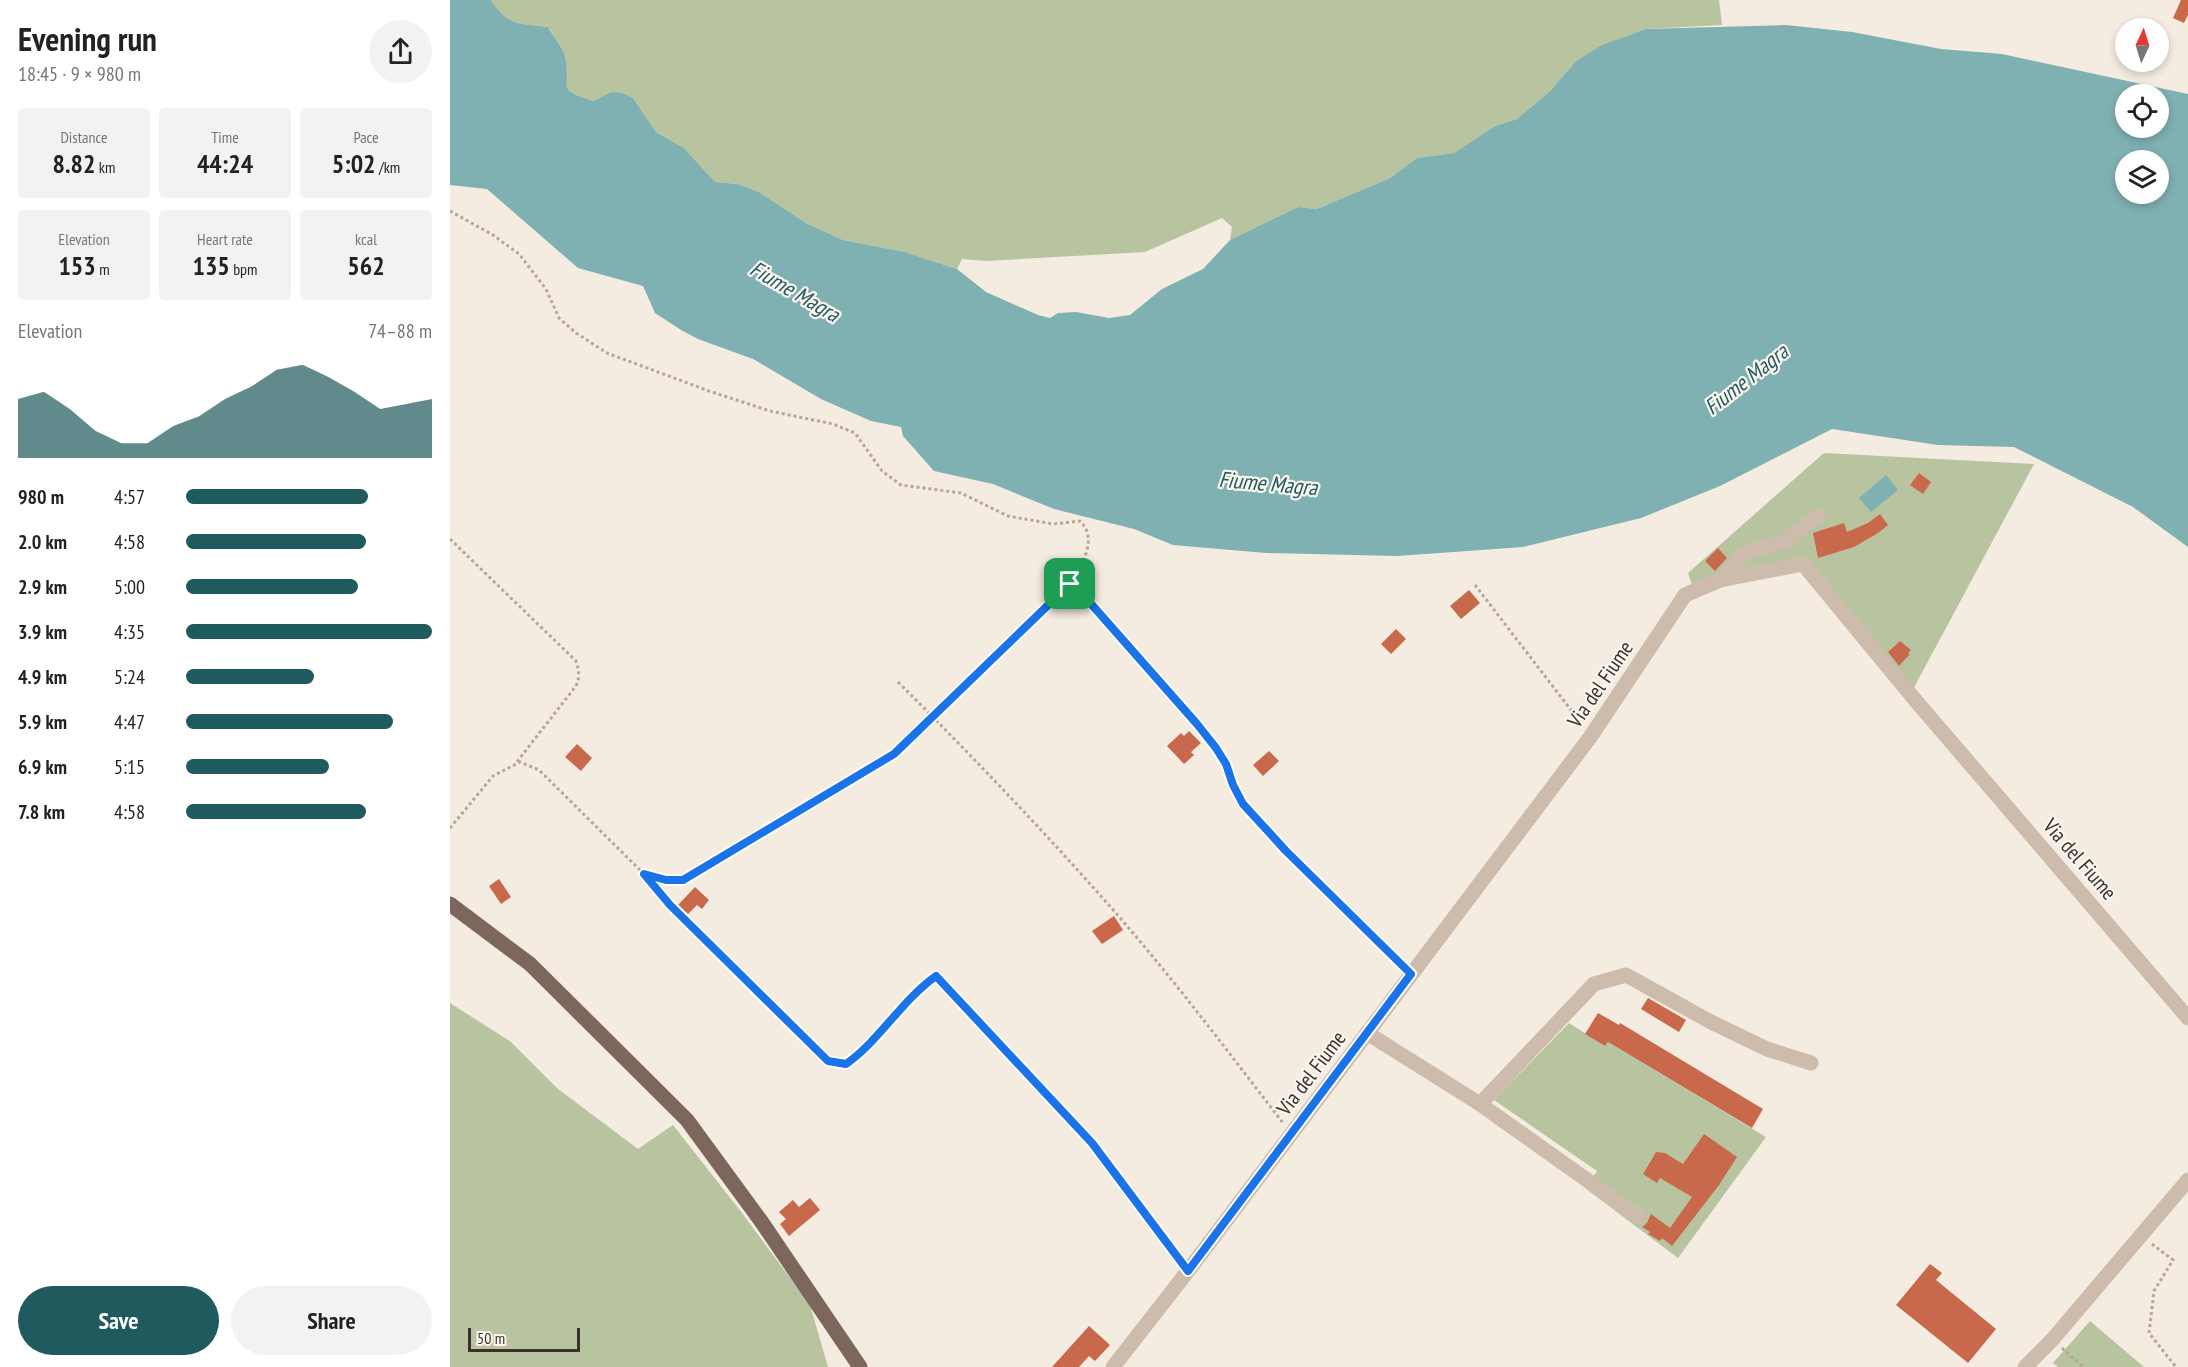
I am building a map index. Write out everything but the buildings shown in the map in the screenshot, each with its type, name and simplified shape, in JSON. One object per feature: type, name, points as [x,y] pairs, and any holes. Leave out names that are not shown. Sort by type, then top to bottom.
[{"type":"main road","points":[[450,904],[530,964],[687,1120],[761,1221],[860,1367]]},
{"type":"street","points":[[1720,580],[1744,553],[1785,541],[1818,516]]},
{"type":"street","name":"Via del Fiume","points":[[1113,1367],[1188,1271],[1591,736],[1685,595],[1720,580],[1803,564],[1916,701],[2188,1018]]},
{"type":"street","points":[[1480,1104],[1594,984],[1626,975],[1711,1022],[1767,1049],[1811,1063]]},
{"type":"street","points":[[1367,1033],[1480,1104],[1639,1216]]},
{"type":"street","points":[[2025,1367],[2052,1340],[2188,1180]]},
{"type":"path","points":[[450,211],[493,235],[519,254],[546,289],[559,318],[576,333],[607,353],[770,411],[832,424],[855,434],[882,471],[901,485],[961,493],[1008,516],[1053,524],[1080,521],[1085,526],[1088,550],[1070,584],[894,754],[683,880],[666,880],[644,874]]},
{"type":"path","points":[[450,539],[576,662],[580,678],[576,686],[515,765]]},
{"type":"path","points":[[1070,584],[1085,597],[1197,724],[1226,764],[1243,804],[1286,851],[1411,974]]},
{"type":"path","points":[[1475,585],[1591,736]]},
{"type":"path","points":[[898,682],[977,760],[1108,904],[1213,1032],[1291,1133]]},
{"type":"path","points":[[450,828],[493,776],[520,762],[539,770],[644,874],[670,905],[828,1061],[846,1064],[860,1054],[922,986],[936,976],[1092,1143],[1188,1271]]},
{"type":"path","points":[[2141,1237],[2173,1260],[2154,1290],[2149,1333],[2176,1367]]},
{"type":"path","points":[[2052,1340],[2083,1367]]},
{"type":"green space","points":[[491,0],[1719,0],[1722,25],[1647,29],[1575,62],[1551,90],[1517,119],[1495,126],[1454,153],[1417,158],[1390,178],[1317,209],[1298,207],[1230,240],[1232,227],[1222,218],[1145,252],[986,261],[962,259],[957,269],[905,252],[843,240],[806,223],[759,192],[738,184],[715,182],[684,148],[656,132],[633,98],[611,92],[593,101],[568,90],[565,56],[548,27],[515,22],[503,15]]},
{"type":"green space","points":[[1824,453],[2034,464],[1911,693],[1806,561],[1693,588],[1688,573]]},
{"type":"green space","points":[[450,1003],[511,1042],[558,1089],[638,1149],[673,1125],[810,1305],[828,1367],[450,1367]]},
{"type":"green space","points":[[1569,1023],[1605,1046],[1608,1042],[1766,1137],[1678,1258],[1585,1188],[1597,1171],[1494,1100]]},
{"type":"green space","points":[[2090,1321],[2144,1367],[2058,1367],[2053,1363]]},
{"type":"water","name":"Fiume Magra","points":[[450,0],[491,0],[503,15],[515,22],[548,27],[564,53],[568,90],[593,101],[611,92],[622,93],[633,98],[656,132],[684,148],[715,182],[738,184],[759,192],[806,223],[843,240],[905,252],[957,269],[986,292],[1050,318],[1058,313],[1076,312],[1109,318],[1130,315],[1162,289],[1203,269],[1230,240],[1298,207],[1317,209],[1390,178],[1417,158],[1454,153],[1495,126],[1517,119],[1551,90],[1575,62],[1602,45],[1647,29],[1786,25],[1852,32],[1941,49],[2002,54],[2142,84],[2115,84],[2115,138],[2169,138],[2169,90],[2188,94],[2188,547],[2133,507],[2014,447],[1938,445],[1832,429],[1720,486],[1641,518],[1523,547],[1397,556],[1266,553],[1173,545],[1134,529],[1054,509],[993,484],[934,471],[903,436],[901,427],[871,421],[821,399],[753,359],[698,339],[681,330],[655,313],[643,286],[578,268],[487,189],[450,185]]},
{"type":"water","points":[[1886,475],[1898,490],[1871,512],[1859,498]]},
{"type":"route","points":[[1070,584],[1085,597],[1142,660],[1216,748],[1226,764],[1243,804],[1286,851],[1411,974],[1188,1271],[1092,1143],[936,976],[922,986],[860,1054],[846,1064],[828,1061],[670,905],[644,874],[666,880],[683,880],[894,754],[1070,584]]}]
